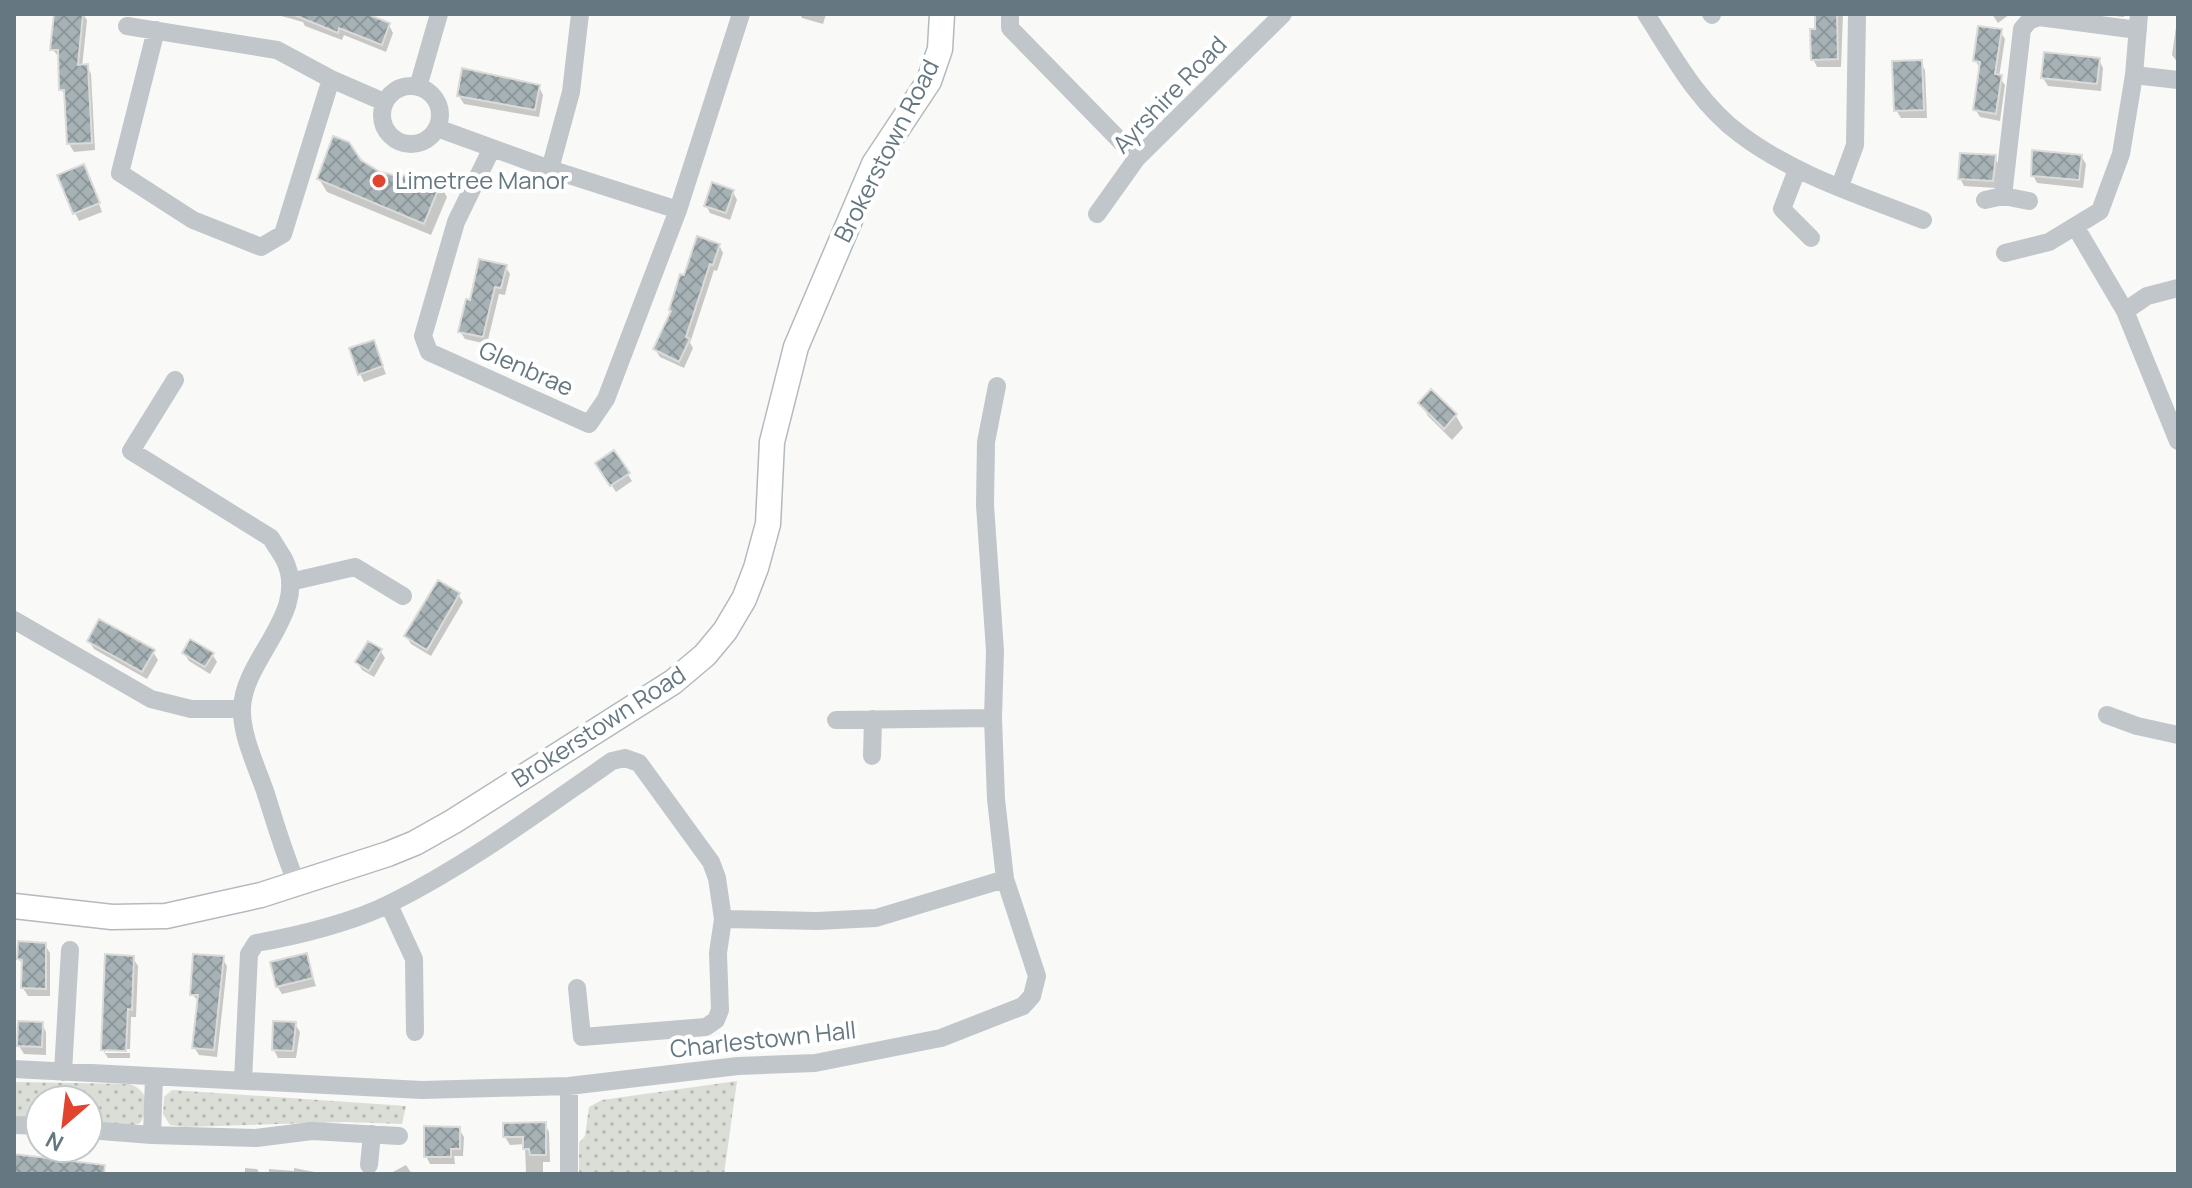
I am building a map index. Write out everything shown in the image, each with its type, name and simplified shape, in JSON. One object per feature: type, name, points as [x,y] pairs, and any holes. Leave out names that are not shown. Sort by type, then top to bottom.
[{"type":"street","points":[[418,87],[439,14]]},
{"type":"street","points":[[550,169],[571,92],[580,14]]},
{"type":"street","name":"Glenbrae","points":[[492,148],[456,222],[423,336],[429,352],[589,424],[606,399],[678,210],[741,14]]},
{"type":"street","name":"Brokerstown Road","points":[[14,906],[112,917],[166,916],[210,908],[297,884],[388,854],[454,821],[673,682],[705,655],[725,631],[744,599],[756,568],[768,524],[772,442],[796,347],[874,164],[929,81],[940,49],[942,14]]},
{"type":"street","points":[[1010,14],[1010,28],[1137,158]]},
{"type":"street","name":"Ayrshire Road","points":[[1097,214],[1137,158],[1283,14]]},
{"type":"street","points":[[1646,14],[1695,89],[1738,133],[1797,170],[1923,220]]},
{"type":"street","points":[[1840,186],[1855,145],[1857,14]]},
{"type":"street","points":[[2005,253],[2049,242],[2100,211],[2121,154],[2134,75],[2138,22],[2039,17],[2029,21],[2022,29],[1994,198],[2029,201]]},
{"type":"street","points":[[127,26],[277,50],[331,79],[384,102]]},
{"type":"street","points":[[156,30],[120,173],[193,220],[261,247],[283,234],[331,79]]},
{"type":"street","points":[[2134,75],[2178,80]]},
{"type":"street","points":[[418,87],[438,103],[440,120],[437,128],[425,141],[416,144],[398,142],[385,129],[382,120],[384,102],[398,89],[418,87]]},
{"type":"street","points":[[437,128],[550,169],[678,210]]},
{"type":"street","points":[[1797,170],[1782,209],[1811,238]]},
{"type":"street","points":[[2075,226],[2125,311],[2178,441]]},
{"type":"street","points":[[2125,311],[2147,296],[2178,288]]},
{"type":"street","points":[[175,380],[131,451],[271,538],[286,561],[290,582],[284,611],[253,671],[242,709],[248,741],[297,884]]},
{"type":"street","name":"Charlestown Hall","points":[[14,1069],[422,1090],[569,1086],[738,1066],[815,1063],[941,1038],[1023,1006],[1032,996],[1037,976],[1005,879],[996,799],[993,718],[995,651],[985,505],[986,442],[997,386]]},
{"type":"street","points":[[290,582],[355,567],[403,596]]},
{"type":"street","points":[[14,620],[151,699],[191,709],[242,709]]},
{"type":"street","points":[[2107,715],[2137,726],[2178,735]]},
{"type":"street","points":[[836,720],[993,718]]},
{"type":"street","points":[[872,756],[873,719]]},
{"type":"street","points":[[243,1081],[249,954],[256,943],[297,936],[389,905],[488,847],[612,761],[625,758],[639,763],[711,862],[717,878],[723,919],[718,953],[720,1010],[716,1020],[706,1027],[582,1037],[577,988]]},
{"type":"street","points":[[723,919],[817,921],[876,918],[1005,879]]},
{"type":"street","points":[[389,905],[414,959],[415,1032]]},
{"type":"street","points":[[63,1072],[70,950]]},
{"type":"street","points":[[152,1135],[154,1077]]},
{"type":"street","points":[[569,1086],[569,1174]]},
{"type":"street","points":[[104,1131],[256,1138],[312,1131],[399,1136]]},
{"type":"street","points":[[369,1165],[372,1134]]},
{"type":"shaded area","points":[[737,1081],[724,1174],[579,1174],[579,1143],[585,1136],[589,1107],[602,1100]]},
{"type":"shaded area","points":[[14,1082],[130,1084],[141,1091],[146,1100],[140,1123],[131,1126],[104,1124],[104,1084],[24,1084],[24,1119],[14,1118]]},
{"type":"shaded area","points":[[172,1090],[406,1106],[402,1124],[345,1122],[186,1127],[170,1125],[163,1114],[164,1097]]},
{"type":"building","points":[[54,14],[83,14],[78,65],[88,64],[92,143],[67,144],[64,90],[59,90],[58,50],[50,50]]},
{"type":"building","points":[[292,14],[367,14],[390,23],[382,45],[339,28],[338,33]]},
{"type":"building","points":[[1815,14],[1837,14],[1838,59],[1811,60],[1810,29],[1815,29]]},
{"type":"building","points":[[1978,26],[2002,29],[1995,74],[2002,75],[1996,114],[1973,110],[1980,62],[1973,61]]},
{"type":"building","points":[[2044,52],[2100,58],[2097,84],[2041,78]]},
{"type":"building","points":[[1922,60],[1924,110],[1894,111],[1892,61]]},
{"type":"building","points":[[462,68],[540,85],[535,110],[457,96]]},
{"type":"building","name":"Limetree Manor","points":[[333,136],[349,142],[361,160],[380,172],[398,176],[419,174],[441,183],[424,224],[317,179]]},
{"type":"building","points":[[2032,150],[2082,155],[2079,180],[2031,176]]},
{"type":"building","points":[[1960,153],[1996,155],[1993,181],[1958,179]]},
{"type":"building","points":[[84,164],[100,203],[73,214],[57,175]]},
{"type":"building","points":[[712,182],[734,190],[726,213],[704,206]]},
{"type":"building","points":[[697,236],[720,244],[713,265],[710,264],[686,337],[690,339],[679,362],[653,349],[671,311],[680,274],[684,275]]},
{"type":"building","points":[[479,259],[507,265],[501,288],[495,287],[483,337],[458,332],[466,299],[470,300]]},
{"type":"building","points":[[374,340],[383,366],[358,375],[349,348]]},
{"type":"building","points":[[1431,389],[1457,414],[1444,429],[1418,403]]},
{"type":"building","points":[[614,450],[630,473],[610,486],[595,463]]},
{"type":"building","points":[[438,580],[460,593],[427,650],[404,636]]},
{"type":"building","points":[[99,619],[155,650],[142,672],[87,641]]},
{"type":"building","points":[[190,639],[214,653],[205,667],[182,653]]},
{"type":"building","points":[[368,641],[382,649],[369,671],[355,662]]},
{"type":"building","points":[[18,941],[46,943],[46,989],[21,988],[22,960],[17,959]]},
{"type":"building","points":[[307,953],[313,978],[276,987],[270,962]]},
{"type":"building","points":[[105,954],[134,956],[132,1010],[128,1009],[126,1051],[101,1050]]},
{"type":"building","points":[[193,954],[224,956],[214,1050],[192,1048],[198,995],[190,995]]},
{"type":"building","points":[[18,1021],[43,1022],[42,1047],[17,1046]]},
{"type":"building","points":[[273,1021],[296,1022],[293,1051],[272,1050]]},
{"type":"building","points":[[546,1122],[546,1155],[530,1155],[529,1149],[523,1149],[523,1137],[503,1137],[503,1123]]},
{"type":"building","points":[[424,1126],[460,1127],[460,1149],[451,1149],[451,1157],[424,1157]]},
{"type":"building","points":[[14,1154],[24,1155],[24,1164],[105,1165],[104,1174],[14,1174]]},
{"type":"place","name":"Limetree Manor","points":[[379,181]]}]
